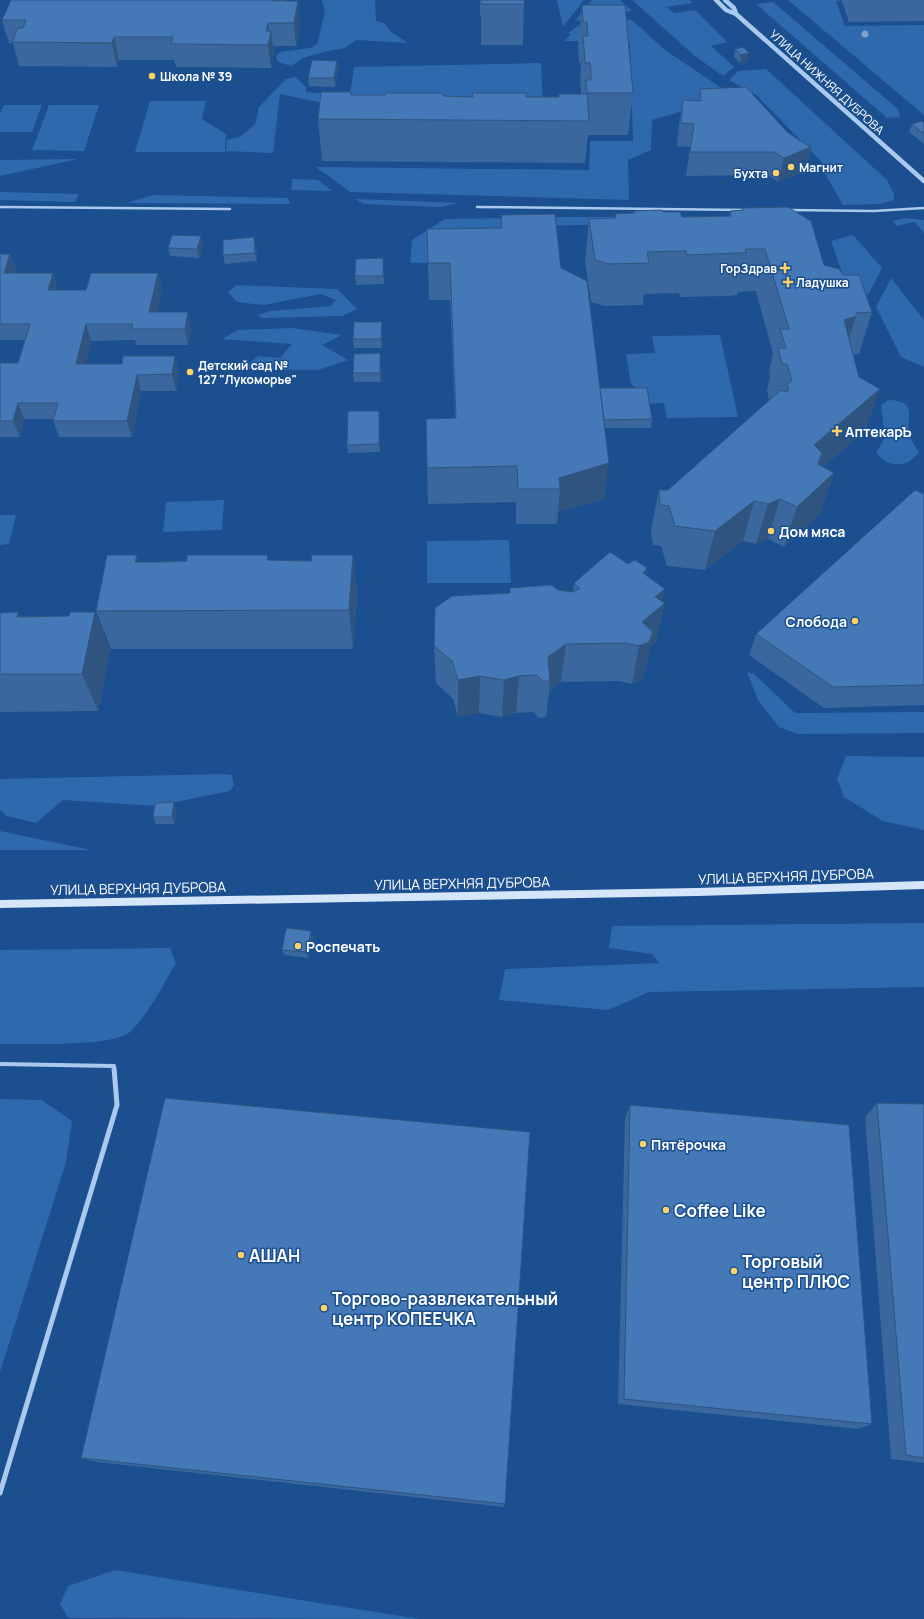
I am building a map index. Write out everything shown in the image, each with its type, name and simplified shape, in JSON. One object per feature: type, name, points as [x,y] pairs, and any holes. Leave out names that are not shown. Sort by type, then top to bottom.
[{"type":"main road","name":"УЛИЦА ВЕРХНЯЯ ДУБРОВА","points":[[0,904],[697,892],[924,885]]},
{"type":"street","name":"УЛИЦА НИЖНЯЯ ДУБРОВА","points":[[716,0],[726,10],[736,14],[924,181]]},
{"type":"street","points":[[725,0],[734,8],[736,14]]},
{"type":"street","points":[[0,207],[230,209]]},
{"type":"street","points":[[477,207],[751,210]]},
{"type":"street","points":[[781,210],[866,211],[924,208]]},
{"type":"street","points":[[0,1064],[114,1066],[117,1105],[0,1493]]},
{"type":"shaded area","points":[[322,0],[375,0],[376,21],[384,23],[391,32],[408,43],[356,40],[345,48],[303,58],[291,66],[278,62],[276,57],[280,52],[310,48],[317,44],[325,12]]},
{"type":"shaded area","points":[[557,0],[584,0],[563,27]]},
{"type":"shaded area","points":[[592,0],[620,0],[632,11],[575,21]]},
{"type":"shaded area","points":[[632,0],[690,0],[693,3],[666,7],[674,13],[695,10],[727,42],[711,46],[734,67],[723,76],[695,56]]},
{"type":"shaded area","points":[[788,0],[846,0],[836,1],[845,26],[924,25],[924,115]]},
{"type":"shaded area","points":[[773,2],[898,109],[900,117],[887,118],[756,4]]},
{"type":"shaded area","points":[[620,19],[632,20],[665,50],[726,91],[686,110],[652,120],[651,150],[628,160],[629,200],[350,192],[316,167],[589,170],[590,141],[633,141],[630,42],[564,41],[571,34],[568,33],[578,26]]},
{"type":"shaded area","points":[[541,63],[543,109],[397,95],[350,95],[354,67]]},
{"type":"shaded area","points":[[766,69],[887,180],[894,194],[894,200],[881,204],[843,205],[822,168],[822,162],[756,95],[729,80],[738,71]]},
{"type":"shaded area","points":[[296,77],[306,87],[306,92],[328,94],[323,103],[280,94],[273,153],[226,151],[227,140],[239,137],[255,125],[259,107],[286,79]]},
{"type":"shaded area","points":[[150,101],[206,101],[202,119],[226,134],[225,152],[135,152]]},
{"type":"shaded area","points":[[4,105],[42,105],[32,132],[0,132],[0,113]]},
{"type":"shaded area","points":[[49,105],[99,105],[84,151],[32,150]]},
{"type":"shaded area","points":[[78,159],[0,176],[0,160]]},
{"type":"shaded area","points":[[292,179],[318,180],[332,191],[291,190]]},
{"type":"shaded area","points":[[0,192],[79,194],[75,202],[0,200]]},
{"type":"shaded area","points":[[154,195],[288,198],[290,204],[126,203]]},
{"type":"shaded area","points":[[355,199],[459,203],[440,207],[364,204]]},
{"type":"shaded area","points":[[687,217],[688,222],[510,227],[493,262],[410,263],[412,240],[445,219]]},
{"type":"shaded area","points":[[904,218],[924,220],[924,233],[914,222],[897,226],[893,221]]},
{"type":"shaded area","points":[[853,235],[882,268],[868,295],[845,281],[831,241]]},
{"type":"shaded area","points":[[891,278],[924,320],[924,367],[901,357],[876,307]]},
{"type":"shaded area","points":[[237,285],[337,289],[357,309],[342,316],[262,318],[258,315],[270,311],[331,306],[336,300],[321,294],[263,305],[237,302],[228,292]]},
{"type":"shaded area","points":[[292,328],[342,335],[322,345],[348,360],[318,370],[242,369],[258,356],[280,358],[292,344],[222,339],[238,330]]},
{"type":"shaded area","points":[[720,335],[738,417],[667,418],[664,403],[647,404],[645,396],[631,384],[626,354],[655,353],[652,336]]},
{"type":"shaded area","points":[[888,400],[904,403],[909,411],[910,436],[919,453],[906,463],[890,463],[882,459],[876,453],[885,437],[881,405]]},
{"type":"shaded area","points":[[224,500],[222,530],[163,532],[166,502]]},
{"type":"shaded area","points":[[0,515],[16,515],[9,544],[0,545]]},
{"type":"shaded area","points":[[509,540],[511,583],[427,583],[427,541]]},
{"type":"shaded area","points":[[747,672],[754,674],[795,713],[924,712],[924,733],[798,734],[779,727],[758,700]]},
{"type":"shaded area","points":[[846,756],[924,757],[924,830],[883,821],[844,797],[837,779]]},
{"type":"shaded area","points":[[232,775],[234,785],[230,791],[156,806],[63,800],[36,823],[7,816],[0,810],[0,779]]},
{"type":"shaded area","points":[[0,831],[91,850],[0,850]]},
{"type":"shaded area","points":[[924,923],[924,987],[649,992],[608,1010],[499,1000],[505,969],[659,963],[652,954],[609,948],[612,926]]},
{"type":"shaded area","points":[[170,948],[176,963],[161,990],[143,1017],[130,1032],[121,1037],[107,1040],[68,1044],[0,1044],[0,950]]},
{"type":"shaded area","points":[[0,1099],[42,1100],[72,1121],[66,1162],[0,1372]]},
{"type":"shaded area","points":[[115,1570],[419,1619],[68,1618],[60,1604],[68,1586]]},
{"type":"building","points":[[11,0],[298,1],[294,23],[268,23],[266,31],[271,31],[268,45],[171,44],[173,37],[114,37],[112,43],[12,42],[18,28],[23,28],[26,20],[2,20]]},
{"type":"building","points":[[481,0],[524,0],[525,4],[481,4]]},
{"type":"building","points":[[582,5],[625,5],[633,93],[587,93],[586,80],[591,80],[591,70],[590,63],[585,63],[583,36],[588,36],[587,22],[583,22]]},
{"type":"building","points":[[743,47],[749,53],[741,55],[735,49]]},
{"type":"building","points":[[312,60],[337,61],[334,78],[308,78]]},
{"type":"building","points":[[746,87],[788,133],[811,147],[784,158],[774,152],[690,152],[694,124],[681,123],[683,100],[701,101],[700,89]]},
{"type":"building","points":[[321,92],[351,92],[351,95],[386,95],[386,93],[443,93],[443,96],[473,97],[472,93],[526,93],[526,97],[559,97],[559,94],[587,94],[589,121],[318,119]]},
{"type":"building","points":[[922,121],[924,123],[924,134],[912,124]]},
{"type":"building","points":[[788,207],[811,221],[824,265],[839,269],[843,275],[859,275],[872,312],[856,313],[856,316],[844,320],[859,377],[880,389],[814,445],[822,453],[818,464],[834,473],[797,507],[780,499],[768,504],[754,501],[715,531],[675,526],[669,506],[660,505],[659,490],[668,490],[781,390],[786,392],[789,390],[787,384],[792,381],[787,364],[782,364],[778,348],[786,348],[780,329],[789,329],[765,249],[745,249],[746,253],[687,255],[686,251],[647,252],[649,263],[609,264],[595,260],[589,219],[616,218],[615,214],[634,213],[634,211],[662,210],[663,212],[680,212],[682,217],[731,216],[730,211],[743,210],[742,208]]},
{"type":"building","points":[[555,214],[561,268],[587,281],[609,463],[559,478],[560,489],[518,489],[517,466],[427,468],[426,419],[456,418],[450,263],[428,263],[427,229],[502,228],[501,215]]},
{"type":"building","points":[[172,235],[201,236],[197,249],[168,248]]},
{"type":"building","points":[[254,237],[255,253],[223,255],[223,240]]},
{"type":"building","name":"Детский сад № 127 \"Лукоморье\"","points":[[0,254],[10,254],[4,273],[53,273],[48,290],[86,290],[91,273],[158,273],[149,312],[188,312],[185,329],[131,329],[133,324],[86,324],[76,364],[122,364],[123,356],[175,356],[172,374],[137,375],[127,421],[53,421],[58,403],[18,403],[13,421],[0,421],[0,363],[18,363],[30,324],[0,324]]},
{"type":"building","points":[[383,258],[383,276],[355,276],[356,259]]},
{"type":"building","points":[[354,322],[382,322],[381,339],[353,339]]},
{"type":"building","points":[[380,353],[380,373],[353,373],[354,354]]},
{"type":"building","points":[[600,388],[647,388],[652,419],[604,420]]},
{"type":"building","points":[[348,411],[379,411],[379,444],[347,445]]},
{"type":"building","name":"Слобода","points":[[915,490],[924,494],[924,685],[833,687],[756,634]]},
{"type":"building","points":[[610,552],[628,564],[635,560],[647,568],[643,573],[665,589],[655,597],[665,603],[642,622],[653,632],[649,642],[639,646],[625,643],[566,644],[548,657],[550,681],[543,681],[536,675],[519,676],[504,680],[480,676],[458,680],[452,661],[434,646],[435,608],[452,596],[510,593],[510,588],[551,585],[558,590],[571,592],[580,589],[574,583]]},
{"type":"building","points":[[107,555],[137,555],[135,562],[160,562],[187,561],[187,555],[268,555],[267,560],[311,561],[312,555],[353,555],[349,610],[96,611]]},
{"type":"building","points":[[18,612],[17,617],[69,616],[70,612],[95,612],[82,674],[0,674],[0,613]]},
{"type":"building","points":[[174,802],[172,817],[153,817],[155,803]]},
{"type":"building","name":"Роспечать","points":[[286,928],[311,931],[307,952],[282,950]]},
{"type":"building","name":"Торгово-развлекательный центр КОПЕЕЧКА","points":[[165,1098],[530,1132],[505,1504],[81,1458]]},
{"type":"building","points":[[877,1103],[924,1104],[924,1458],[906,1455]]},
{"type":"building","name":"Торговый центр ПЛЮС","points":[[630,1105],[849,1125],[872,1424],[624,1399]]},
{"type":"place","name":"Школа № 39","points":[[152,76]]},
{"type":"place","name":"Магнит","points":[[791,167]]},
{"type":"place","name":"Бухта","points":[[776,173]]},
{"type":"place","name":"ГорЗдрав","points":[[785,268]]},
{"type":"place","name":"Ладушка","points":[[788,282]]},
{"type":"place","name":"Детский сад № 127 \"Лукоморье\"","points":[[190,372]]},
{"type":"place","name":"АптекарЪ","points":[[837,431]]},
{"type":"place","name":"Дом мяса","points":[[771,531]]},
{"type":"place","name":"Слобода","points":[[855,621]]},
{"type":"place","name":"Роспечать","points":[[298,946]]},
{"type":"place","name":"Пятёрочка","points":[[643,1144]]},
{"type":"place","name":"Coffee Like","points":[[666,1210]]},
{"type":"place","name":"АШАН","points":[[241,1255]]},
{"type":"place","name":"Торговый центр ПЛЮС","points":[[734,1271]]},
{"type":"place","name":"Торгово-развлекательный центр КОПЕЕЧКА","points":[[324,1308]]}]
